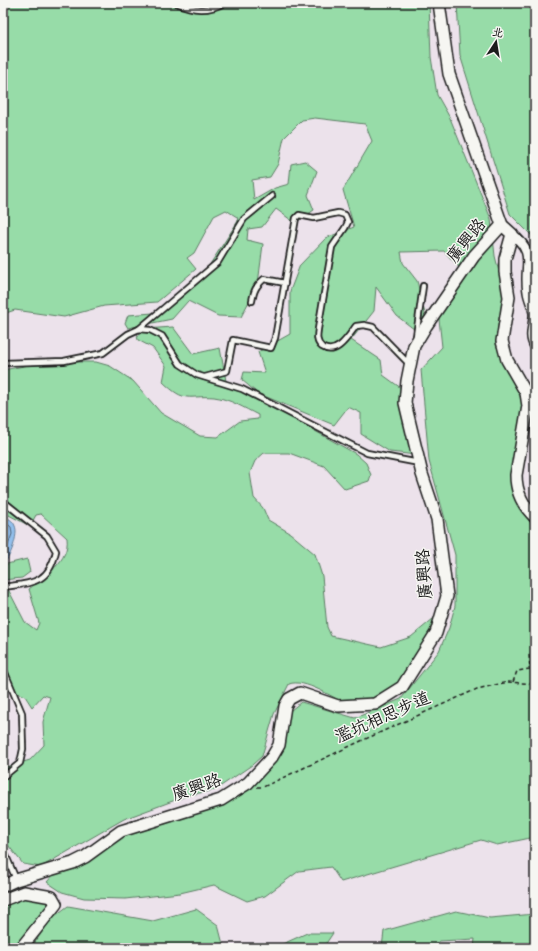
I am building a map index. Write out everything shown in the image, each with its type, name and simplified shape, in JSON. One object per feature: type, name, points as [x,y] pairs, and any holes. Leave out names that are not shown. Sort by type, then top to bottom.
[{"type":"street","name":"廣興路","points":[[3,886],[16,880],[73,863],[85,857],[121,831],[221,800],[244,786],[272,757],[279,744],[285,706],[289,699],[300,693],[338,706],[375,704],[402,687],[436,633],[447,596],[437,519],[419,463],[405,403],[410,365],[416,344],[474,256],[502,225],[449,74],[439,3]]},
{"type":"street","points":[[502,225],[521,241],[528,251],[527,292],[534,313],[533,344]]},
{"type":"street","points":[[512,234],[505,259],[505,272],[509,297],[502,341],[507,360],[526,393],[528,406],[516,475],[516,484],[523,504],[535,518]]},
{"type":"street","points":[[3,900],[24,892],[52,897],[56,904],[21,948]]},
{"type":"lane","points":[[176,3],[200,10],[213,8],[224,3]]},
{"type":"lane","points":[[3,363],[64,361],[103,353],[128,334],[139,329],[218,262],[244,219],[272,196]]},
{"type":"lane","points":[[206,377],[227,371],[233,340],[271,348],[275,338],[296,218],[299,215],[314,218],[338,213],[345,215],[348,222],[332,247],[318,329],[317,338],[320,345],[326,350],[336,349],[343,343],[356,326],[364,325],[373,327],[410,365]]},
{"type":"lane","points":[[252,301],[253,292],[257,285],[264,279],[285,283]]},
{"type":"lane","points":[[416,344],[423,286]]},
{"type":"lane","points":[[139,329],[150,330],[162,336],[180,364],[197,375],[242,389],[367,453],[419,463]]},
{"type":"lane","points":[[533,344],[535,329]]},
{"type":"lane","points":[[3,501],[47,536],[56,551],[49,572],[43,578],[36,582],[3,587]]},
{"type":"lane","points":[[3,668],[22,713],[23,749],[20,763],[3,777]]},
{"type":"lane","points":[[3,850],[16,880]]},
{"type":"path","points":[[513,682],[517,671],[530,669],[529,654]]},
{"type":"path","name":"濫坑相思步道","points":[[244,786],[263,787],[361,740],[476,689],[508,682],[535,684]]},
{"type":"green space","points":[[3,3],[429,3],[431,57],[437,95],[450,118],[491,219],[495,256],[506,300],[499,317],[496,345],[519,391],[525,416],[514,474],[518,505],[529,521],[535,526],[535,837],[497,845],[481,840],[341,882],[331,867],[299,871],[265,896],[247,901],[214,885],[180,893],[125,899],[84,898],[62,892],[47,882],[54,874],[125,829],[203,811],[275,757],[285,715],[301,702],[355,718],[401,699],[439,651],[449,628],[455,606],[455,555],[429,461],[421,370],[442,347],[438,310],[466,275],[444,251],[401,252],[403,263],[417,281],[425,314],[419,333],[397,316],[376,287],[374,311],[351,340],[381,360],[383,375],[405,391],[416,455],[390,452],[361,434],[361,413],[348,407],[334,425],[257,393],[242,380],[244,372],[265,373],[258,352],[290,334],[290,291],[300,265],[326,238],[354,227],[343,190],[372,141],[365,124],[315,118],[302,120],[284,138],[278,164],[270,177],[252,180],[254,200],[275,188],[289,184],[291,164],[305,161],[317,171],[308,195],[314,210],[295,223],[276,209],[262,227],[248,229],[247,240],[263,244],[258,284],[241,317],[218,316],[188,301],[172,319],[128,328],[125,323],[128,315],[153,313],[205,272],[238,221],[237,217],[226,210],[214,216],[194,253],[187,258],[196,269],[157,302],[104,306],[64,317],[15,310],[3,314]]},
{"type":"green space","points":[[457,3],[535,3],[535,247],[534,238],[510,214],[460,55]]},
{"type":"green space","points":[[173,327],[193,354],[220,348],[226,381],[356,454],[366,463],[371,475],[369,481],[345,489],[324,466],[289,453],[264,453],[255,461],[250,473],[254,498],[263,508],[268,520],[290,533],[315,554],[322,576],[327,627],[331,636],[381,647],[411,637],[439,614],[432,633],[419,656],[404,677],[389,691],[348,705],[311,686],[295,683],[289,684],[274,714],[262,756],[252,765],[215,790],[189,795],[124,819],[41,867],[23,864],[8,845],[3,845],[3,768],[30,760],[44,745],[43,722],[50,697],[43,695],[32,707],[25,696],[8,690],[3,684],[3,589],[8,589],[25,622],[36,630],[39,623],[29,589],[61,561],[65,554],[67,538],[41,514],[36,515],[30,526],[3,512],[3,370],[45,362],[96,362],[110,366],[133,381],[161,413],[200,436],[218,437],[240,421],[258,419],[258,415],[220,398],[182,396],[163,382],[166,366],[153,348],[138,340],[137,336],[145,329]]},
{"type":"green space","points":[[27,559],[30,572],[22,578],[3,580],[3,565]]},
{"type":"green space","points":[[31,896],[48,900],[52,912],[24,948],[3,948],[3,906]]},
{"type":"green space","points":[[68,906],[153,921],[196,909],[218,925],[224,948],[31,948],[52,918]]},
{"type":"green space","points":[[456,911],[490,918],[535,914],[535,948],[474,948],[475,939],[440,941],[429,948],[382,948],[384,931]]},
{"type":"green space","points":[[307,933],[333,933],[323,948],[274,948]]},
{"type":"water","points":[[3,516],[12,521],[16,530],[16,535],[13,546],[3,564]]}]
